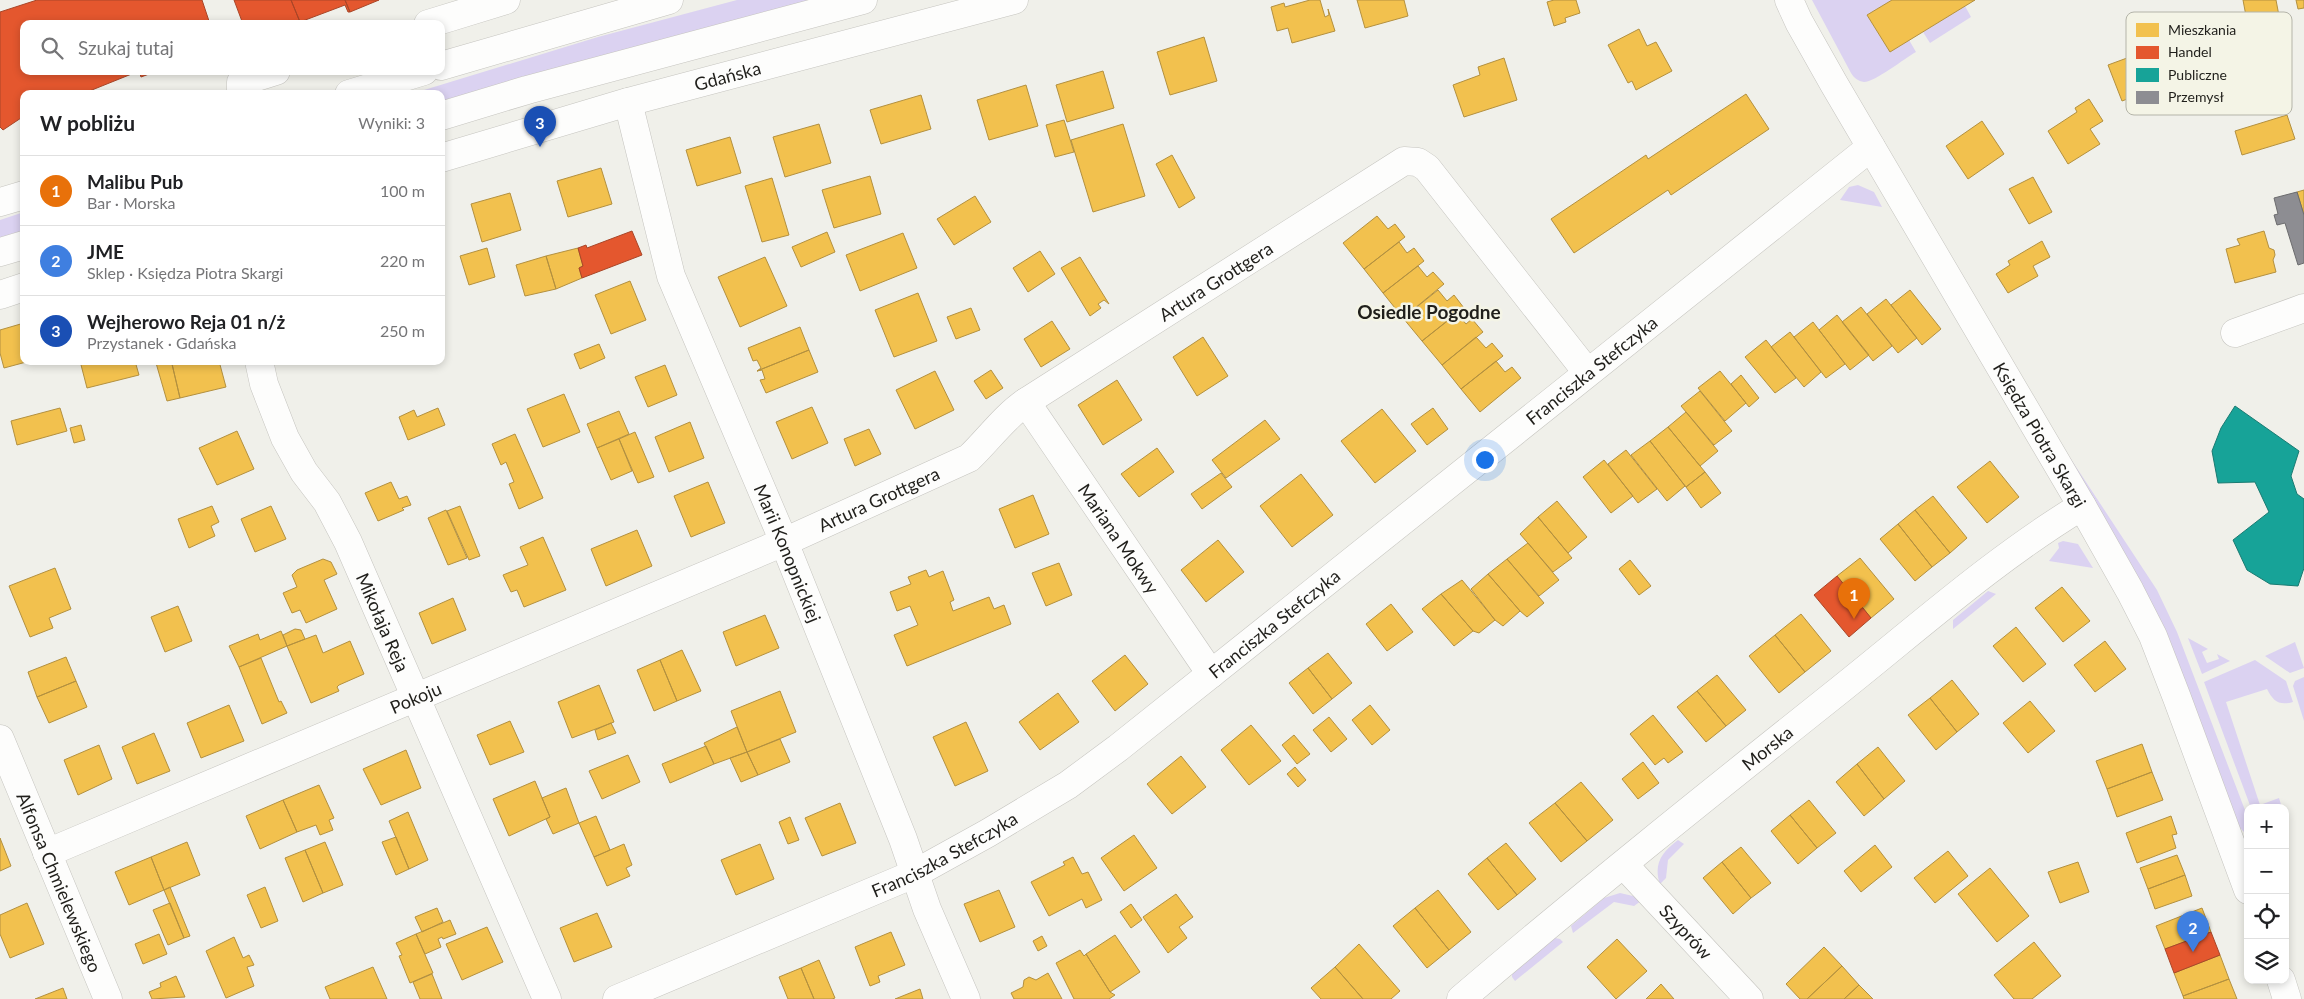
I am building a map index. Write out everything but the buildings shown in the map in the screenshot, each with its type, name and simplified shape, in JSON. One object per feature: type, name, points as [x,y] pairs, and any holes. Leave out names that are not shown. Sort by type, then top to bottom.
[{"type":"street","points":[[441,20],[506,0]]},
{"type":"street","points":[[445,65],[669,0]]},
{"type":"street","points":[[445,115],[527,90],[863,0]]},
{"type":"street","name":"Gdańska","points":[[445,157],[628,102],[1014,0]]},
{"type":"street","name":"Księdza Piotra Skargi","points":[[1790,0],[1799,22],[2082,506],[2153,636],[2244,879]]},
{"type":"street","points":[[241,90],[241,82],[263,75]]},
{"type":"street","points":[[362,90],[411,75]]},
{"type":"street","name":"Marii Konopnickiej","points":[[628,102],[671,276],[784,542],[903,839],[914,874],[958,986],[966,999]]},
{"type":"street","name":"Franciszka Stefczyka","points":[[617,999],[914,874],[988,833],[1068,785],[1211,674],[1871,146]]},
{"type":"street","name":"Artura Grottgera","points":[[784,542],[969,458],[991,438],[1009,414],[1026,402],[1404,161],[1418,162],[1427,168],[1587,372]]},
{"type":"street","points":[[0,202],[20,196]]},
{"type":"street","points":[[0,252],[20,246]]},
{"type":"street","points":[[0,295],[20,289]]},
{"type":"street","points":[[2235,333],[2304,308]]},
{"type":"street","name":"Mikołaja Reja","points":[[260,365],[264,384],[284,438],[304,472],[327,502],[348,542],[548,999]]},
{"type":"street","name":"Mariana Mokwy","points":[[1026,402],[1211,674]]},
{"type":"street","name":"Morska","points":[[1460,999],[1719,786],[1954,599],[2039,532],[2082,506]]},
{"type":"street","name":"Pokoju","points":[[47,854],[784,542]]},
{"type":"street","name":"Alfonsa Chmielewskiego","points":[[0,739],[108,999]]},
{"type":"street","name":"Szyprów","points":[[1624,865],[1749,999]]},
{"type":"street","points":[[2281,984],[2287,999]]},
{"type":"shaded area","points":[[737,0],[813,0],[445,103],[445,90],[424,90],[598,37]]},
{"type":"shaded area","points":[[1812,0],[1892,0],[1867,15],[1890,52],[1909,40],[1916,52],[1869,81],[1858,80],[1851,73]]},
{"type":"shaded area","points":[[1965,6],[1971,17],[1930,43],[1923,32]]},
{"type":"shaded area","points":[[1858,185],[1874,192],[1882,207],[1840,200],[1849,187]]},
{"type":"shaded area","points":[[20,213],[20,233],[0,239],[0,220]]},
{"type":"shaded area","points":[[2061,444],[2157,590],[2177,632],[2244,808],[2244,832],[2235,817],[2173,649]]},
{"type":"shaded area","points":[[2063,541],[2078,544],[2093,568],[2049,561],[2059,548],[2058,543]]},
{"type":"shaded area","points":[[1988,591],[1996,594],[1953,629],[1953,620]]},
{"type":"shaded area","points":[[2188,638],[2208,649],[2202,652],[2207,663],[2219,659],[2217,654],[2230,661],[2202,674]]},
{"type":"shaded area","points":[[2295,642],[2304,668],[2290,673],[2265,656]]},
{"type":"shaded area","points":[[2255,660],[2286,681],[2293,702],[2280,703],[2272,697],[2267,689],[2226,702],[2260,804],[2250,804],[2204,682]]},
{"type":"shaded area","points":[[2304,677],[2304,721],[2293,686],[2295,681]]},
{"type":"shaded area","points":[[2279,798],[2281,804],[2263,804]]},
{"type":"shaded area","points":[[1678,840],[1684,844],[1668,860],[1666,878],[1660,884],[1658,864],[1660,859],[1667,849]]},
{"type":"shaded area","points":[[1620,893],[1633,896],[1641,901],[1634,906],[1614,902],[1573,933],[1571,926],[1604,898]]},
{"type":"shaded area","points":[[1555,938],[1563,942],[1515,981],[1512,973]]},
{"type":"place","name":"Wejherowo Reja 01 n/ż","points":[[540,147]]},
{"type":"place","name":"Malibu Pub","points":[[1854,619]]},
{"type":"place","name":"JME","points":[[2193,952]]},
{"type":"district","name":"Osiedle Pogodne","points":[[1429,311]]}]
